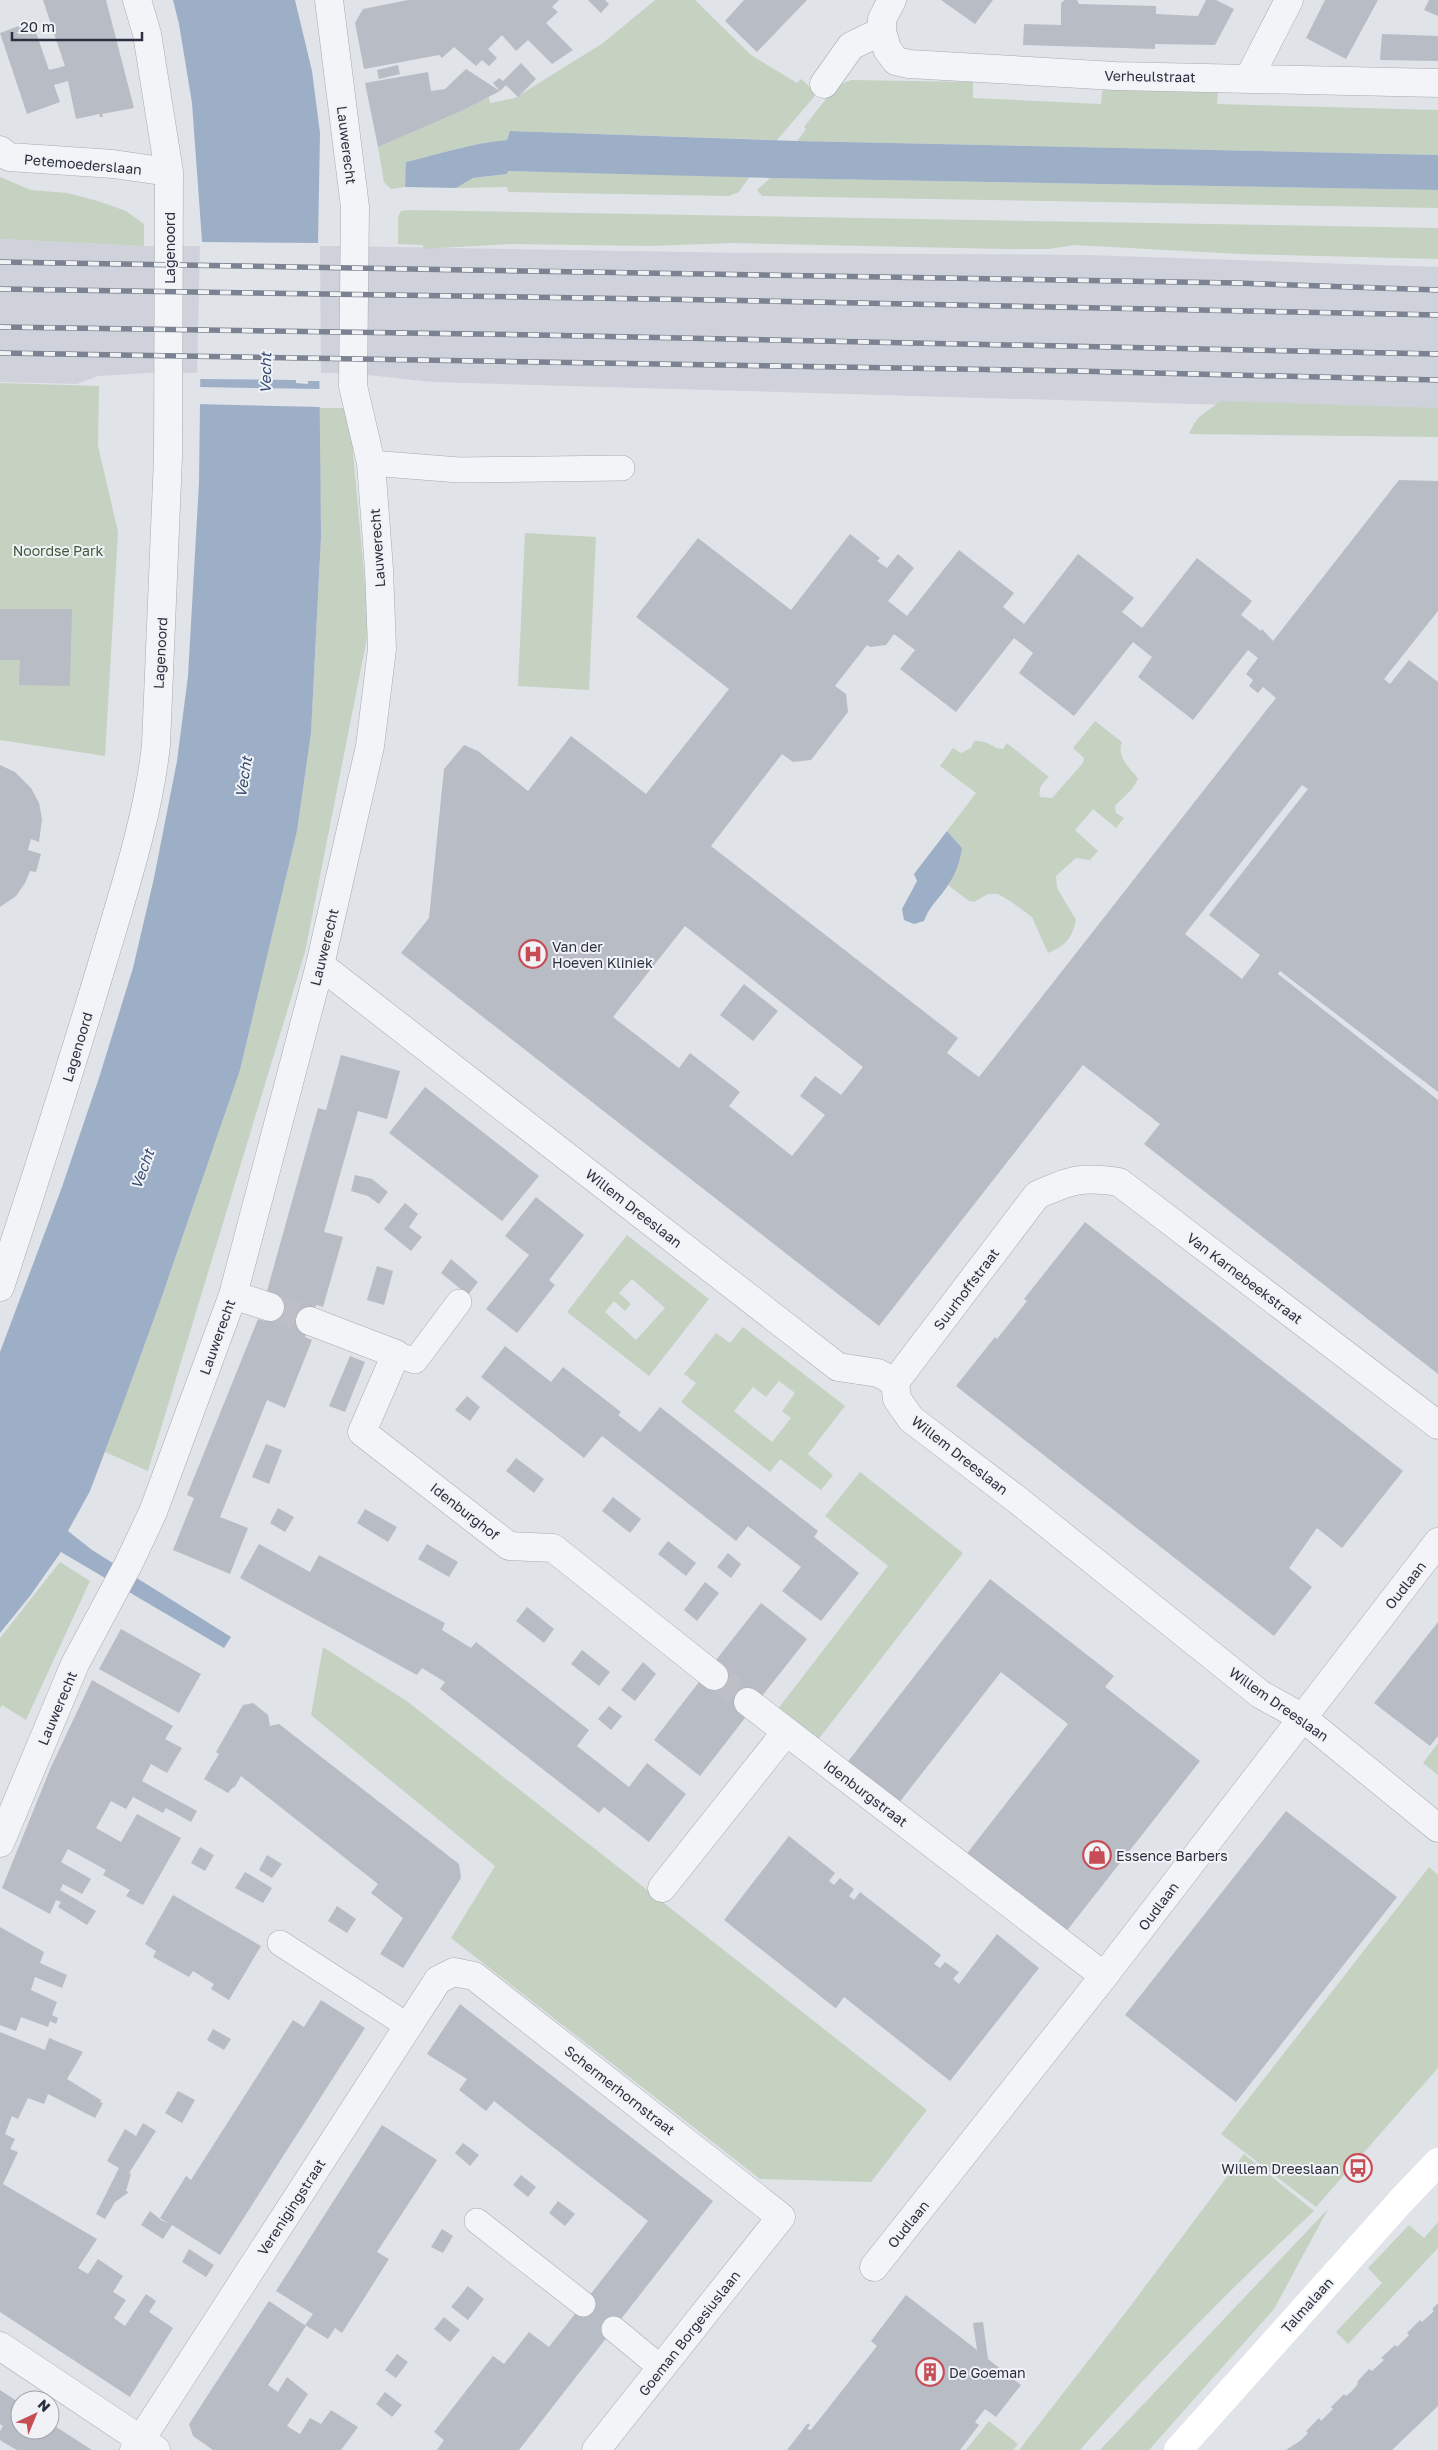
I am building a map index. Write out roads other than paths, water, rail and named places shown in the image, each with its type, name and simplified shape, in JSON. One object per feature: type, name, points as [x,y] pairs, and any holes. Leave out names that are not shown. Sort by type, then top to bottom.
[{"type":"main road","name":"Talmalaan","points":[[1178,2450],[1438,2162]]},
{"type":"street","name":"Lagenoord","points":[[0,1286],[62,1099],[125,887],[152,781],[156,735],[168,457],[169,172],[148,34],[137,0]]},
{"type":"street","name":"Lauwerecht","points":[[0,1843],[76,1664],[129,1563],[152,1512],[233,1295],[320,965],[370,746],[382,649],[379,569],[371,463],[353,386],[355,207],[329,0]]},
{"type":"street","points":[[824,84],[851,46],[882,31],[882,19],[892,0]]},
{"type":"street","points":[[1249,78],[1289,0]]},
{"type":"street","name":"Verheulstraat","points":[[882,31],[887,49],[896,61],[908,64],[1115,76],[1438,83]]},
{"type":"street","name":"Petemoederslaan","points":[[0,150],[9,157],[113,164],[169,172]]},
{"type":"street","name":"Willem Dreeslaan","points":[[320,965],[838,1367],[878,1373],[895,1382],[898,1399],[911,1419],[1015,1498],[1260,1694],[1302,1718],[1438,1828]]},
{"type":"street","name":"Van Karnebeekstraat","points":[[1037,1196],[1070,1180],[1094,1178],[1119,1182],[1438,1426]]},
{"type":"street","name":"Suurhoffstraat","points":[[895,1382],[1037,1196]]},
{"type":"street","points":[[233,1295],[270,1307]]},
{"type":"street","points":[[310,1321],[396,1354]]},
{"type":"street","name":"Idenburghof","points":[[396,1354],[362,1432],[509,1546],[552,1548],[714,1676]]},
{"type":"street","name":"Oudlaan","points":[[874,2267],[1104,1976],[1438,1542]]},
{"type":"street","points":[[662,1888],[786,1732],[748,1702]]},
{"type":"street","name":"Idenburgstraat","points":[[786,1732],[1104,1976]]},
{"type":"street","name":"Verenigingstraat","points":[[144,2447],[438,1980],[454,1972]]},
{"type":"street","name":"Schermerhornstraat","points":[[454,1972],[474,1976],[781,2217]]},
{"type":"street","name":"Goeman Borgesiuslaan","points":[[596,2450],[781,2217]]},
{"type":"street","points":[[1,2348],[144,2447]]},
{"type":"lane","points":[[371,463],[459,470],[622,468]]},
{"type":"lane","points":[[396,1354],[415,1361],[459,1302]]},
{"type":"lane","points":[[280,1943],[408,2026]]},
{"type":"lane","points":[[477,2221],[582,2304]]},
{"type":"lane","points":[[614,2328],[661,2368]]},
{"type":"water","name":"Vecht","points":[[173,0],[295,0],[312,71],[320,133],[318,243],[321,537],[311,733],[297,831],[240,1070],[124,1401],[90,1491],[68,1531],[92,1550],[231,1637],[224,1648],[61,1552],[30,1596],[0,1633],[0,1352],[62,1187],[99,1078],[133,968],[154,878],[177,761],[188,676],[199,483],[202,241],[192,103],[179,24]]},
{"type":"water","points":[[510,131],[797,141],[1438,155],[1438,190],[770,178],[508,171],[507,174],[473,178],[456,188],[405,187],[406,162],[469,146],[507,140]]},
{"type":"water","points":[[947,831],[962,848],[959,863],[953,876],[945,890],[929,910],[924,921],[914,924],[904,920],[902,909],[917,881],[914,874]]},
{"type":"tunnel","points":[[270,1307],[310,1321]]},
{"type":"tunnel","points":[[714,1676],[748,1702]]},
{"type":"railway","points":[[0,262],[1236,283],[1438,290]]},
{"type":"railway","points":[[0,289],[715,300],[1438,315]]},
{"type":"railway","points":[[0,327],[537,335],[1438,354]]},
{"type":"railway","points":[[0,353],[1075,371],[1438,380]]},
{"type":"place","name":"Van der Hoeven Kliniek","points":[[533,954]]},
{"type":"place","name":"Essence Barbers","points":[[1097,1855]]},
{"type":"place","name":"Willem Dreeslaan","points":[[1358,2168]]},
{"type":"place","name":"De Goeman","points":[[930,2372]]},
{"type":"park label","name":"Noordse Park","points":[[58,550]]}]
